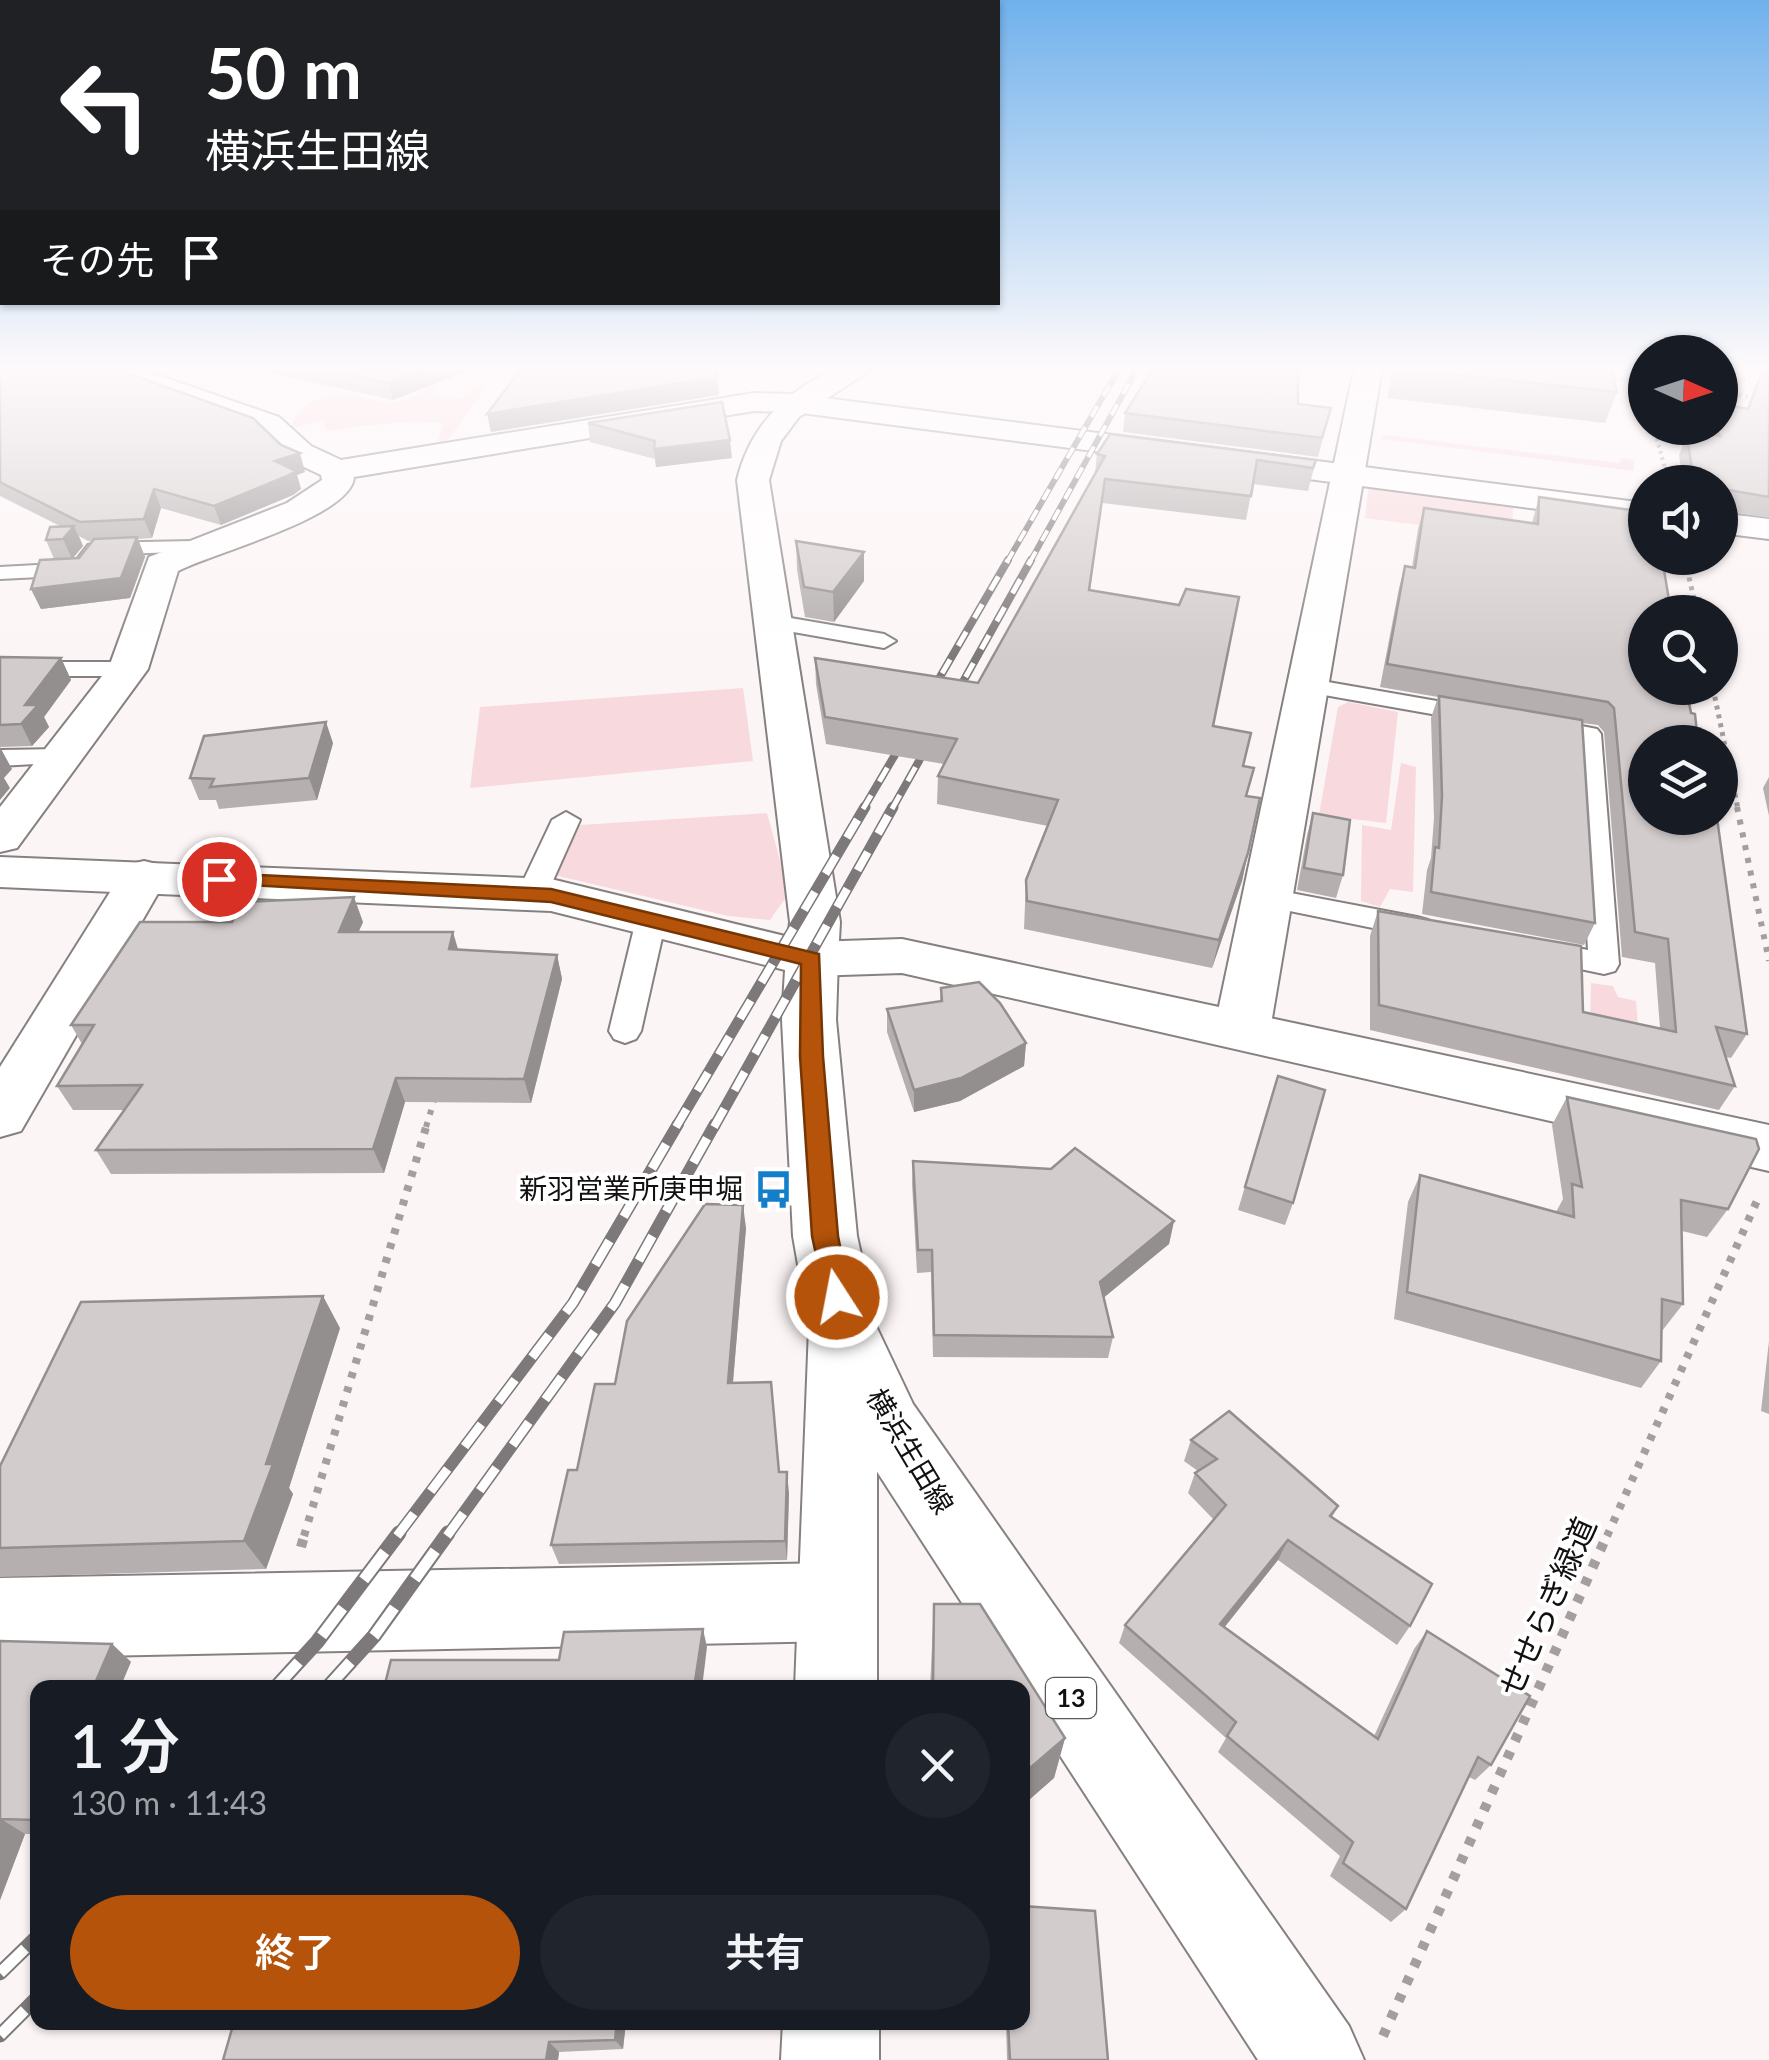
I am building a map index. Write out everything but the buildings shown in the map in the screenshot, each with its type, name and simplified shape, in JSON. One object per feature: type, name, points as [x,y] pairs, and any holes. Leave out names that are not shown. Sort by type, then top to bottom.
[{"type":"street","points":[[326,465],[337,470],[367,465]]},
{"type":"street","name":"横浜生田線","points":[[755,465],[753,480],[815,922],[809,1020],[825,1236],[843,1328],[888,1427],[1348,2051]]},
{"type":"street","points":[[1277,465],[1628,511]]},
{"type":"street","points":[[1242,1030],[1348,465]]},
{"type":"street","points":[[0,838],[128,670],[162,565],[192,547],[262,524],[326,495],[338,483],[337,470]]},
{"type":"street","points":[[1738,525],[1769,529]]},
{"type":"street","points":[[0,872],[532,894],[812,960],[902,956],[1769,1148]]},
{"type":"street","points":[[0,1116],[144,876]]},
{"type":"street","points":[[836,1680],[843,1328]]},
{"type":"street","points":[[0,1618],[838,1602]]},
{"type":"street","points":[[830,2060],[831,2030]]},
{"type":"lane","points":[[0,573],[80,569],[95,549],[192,547]]},
{"type":"lane","points":[[773,622],[884,641]]},
{"type":"lane","points":[[0,670],[128,670]]},
{"type":"lane","points":[[1306,685],[1588,734],[1604,964],[1510,945]]},
{"type":"lane","points":[[0,758],[61,758]]},
{"type":"lane","points":[[532,894],[566,820]]},
{"type":"lane","points":[[1264,897],[1453,934]]},
{"type":"lane","points":[[624,1030],[651,920]]},
{"type":"path","points":[[1716,705],[1769,960]]},
{"type":"path","points":[[282,1613],[442,1074]]},
{"type":"path","name":"せせらぎ緑道","points":[[1348,2051],[1769,1175]]},
{"type":"shaded area","points":[[1588,465],[1628,465],[1628,470]]},
{"type":"shaded area","points":[[1369,484],[1513,503],[1512,537],[1365,518]]},
{"type":"shaded area","points":[[743,688],[753,761],[470,788],[480,707]]},
{"type":"shaded area","points":[[1348,702],[1398,712],[1386,823],[1319,815],[1338,707]]},
{"type":"shaded area","points":[[1401,763],[1416,767],[1413,892],[1390,889],[1380,907],[1361,901],[1362,825],[1391,830]]},
{"type":"shaded area","points":[[767,813],[789,893],[770,920],[728,916],[554,875],[580,825]]},
{"type":"shaded area","points":[[1591,983],[1613,986],[1618,997],[1636,1001],[1639,1038],[1590,1027]]},
{"type":"railway","points":[[1007,562],[1063,465]]},
{"type":"railway","points":[[1030,562],[1084,465]]},
{"type":"railway","points":[[926,701],[1008,560]]},
{"type":"railway","points":[[950,705],[1031,560]]},
{"type":"railway","points":[[863,809],[909,731]]},
{"type":"railway","points":[[892,809],[933,736]]},
{"type":"railway","points":[[676,1127],[865,807]]},
{"type":"railway","points":[[714,1127],[893,807]]},
{"type":"railway","points":[[397,1536],[573,1303],[678,1124]]},
{"type":"railway","points":[[447,1536],[615,1303],[715,1124]]},
{"type":"railway","points":[[282,1680],[317,1642],[399,1533]]},
{"type":"railway","points":[[334,1680],[374,1636],[448,1533]]},
{"type":"railway","points":[[0,1973],[30,1944]]},
{"type":"railway","points":[[0,2035],[30,2005]]},
{"type":"place","name":"新羽営業所庚申堀","points":[[773,1189]]},
{"type":"route","points":[[219,879],[551,896],[812,960],[809,1020],[825,1236],[837,1297]]}]
